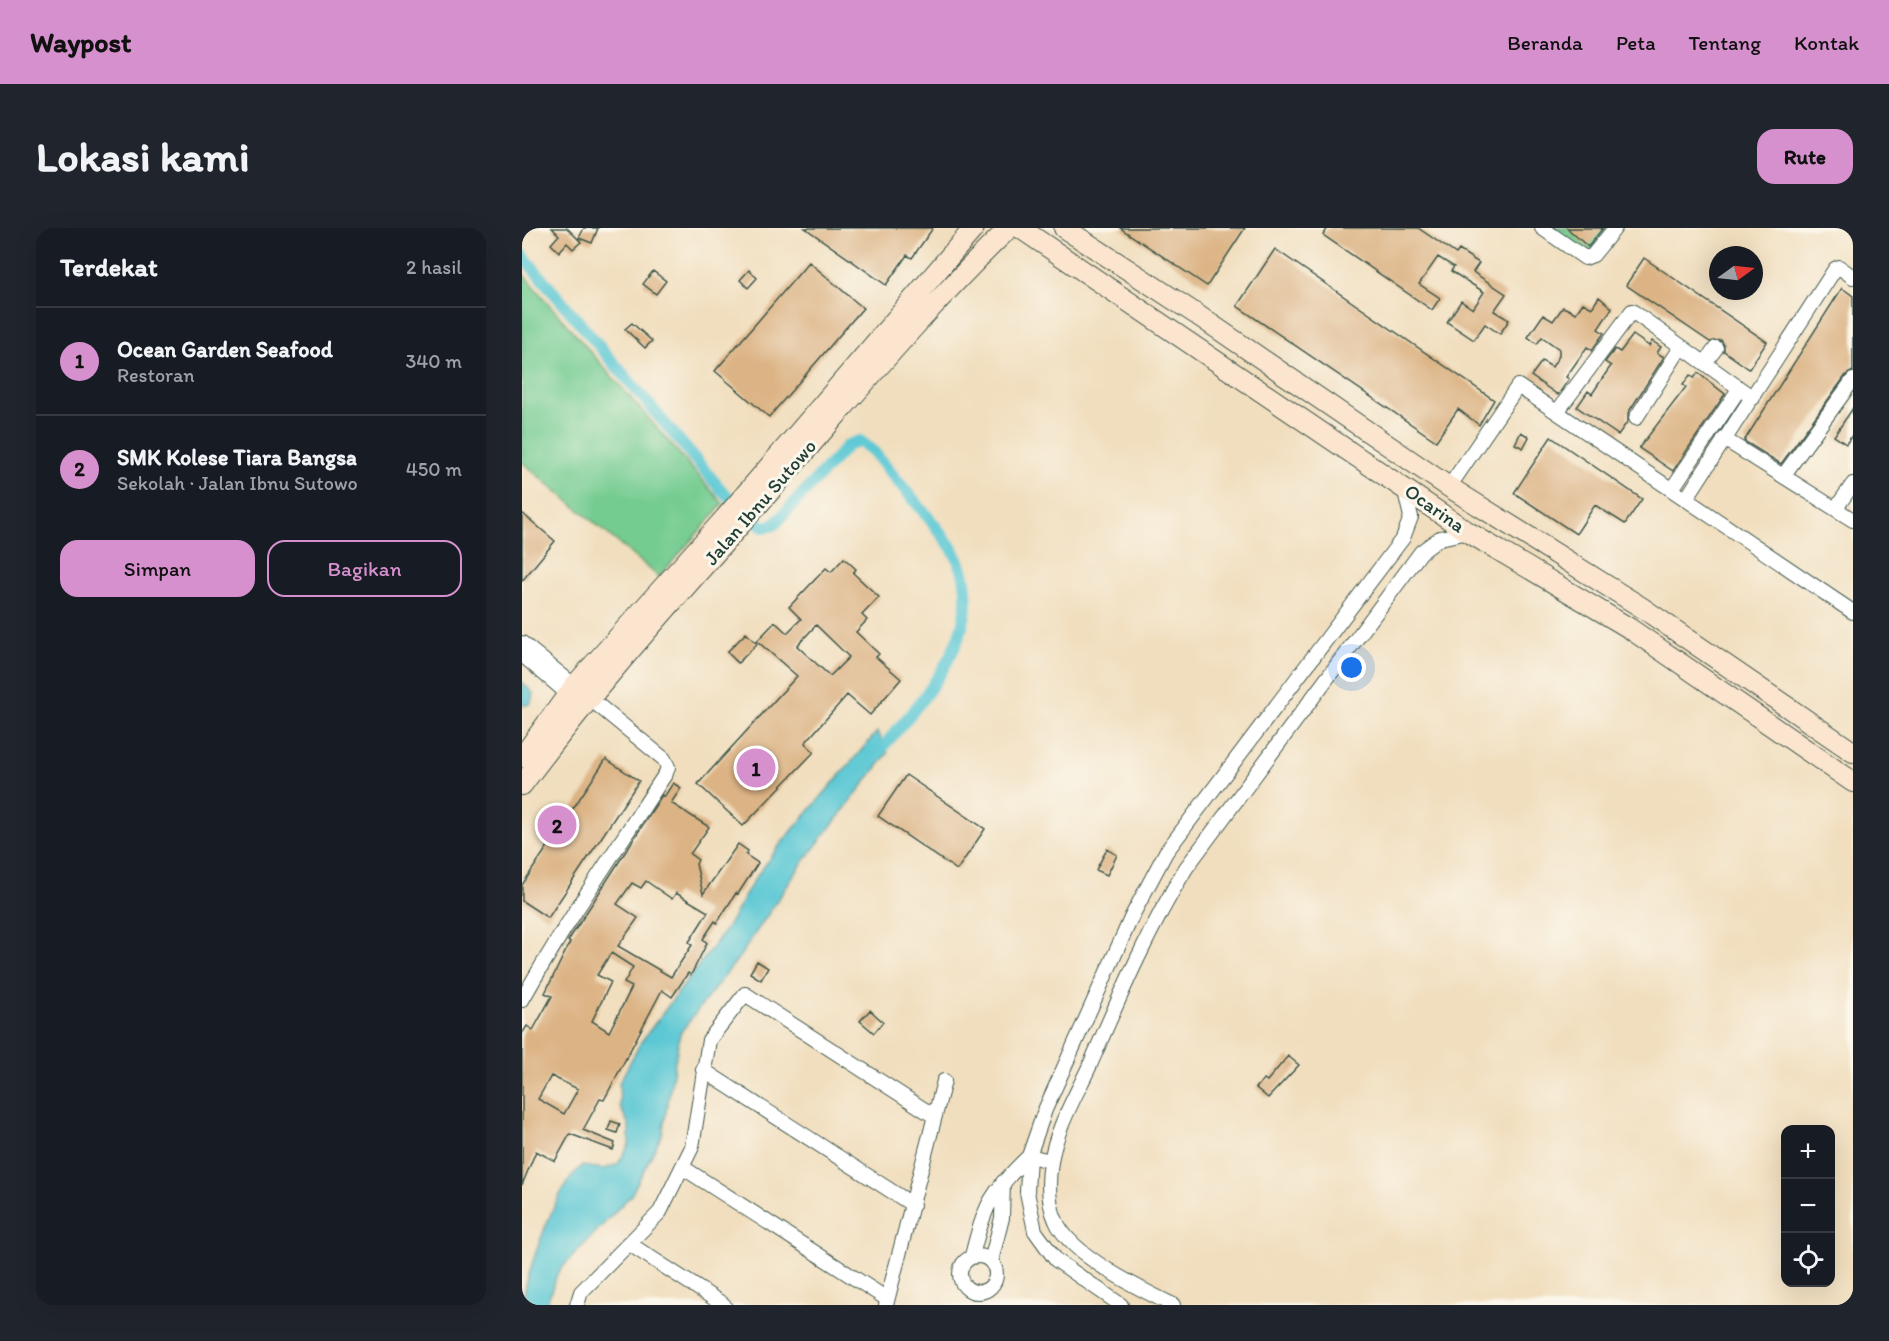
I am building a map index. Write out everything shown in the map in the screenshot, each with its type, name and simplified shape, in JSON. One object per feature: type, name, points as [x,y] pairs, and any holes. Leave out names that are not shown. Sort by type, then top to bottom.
[{"type":"main road","name":"Jalan Ibnu Sutowo","points":[[757,494],[974,228]]},
{"type":"main road","name":"Jalan Ibnu Sutowo","points":[[522,758],[731,522],[1009,228]]},
{"type":"main road","name":"Ocarina","points":[[1020,228],[1468,532],[1629,628],[1853,782]]},
{"type":"main road","name":"Ocarina","points":[[1064,228],[1196,314],[1449,487],[1641,607],[1853,752]]},
{"type":"main road","points":[[1629,628],[1641,607]]},
{"type":"main road","name":"Jalan Ibnu Sutowo","points":[[522,785],[579,695]]},
{"type":"street","points":[[1544,229],[1584,258],[1593,255],[1615,228]]},
{"type":"street","points":[[1686,499],[1835,269],[1839,267],[1853,278]]},
{"type":"street","points":[[1557,412],[1631,311],[1753,398]]},
{"type":"street","points":[[1636,418],[1681,347]]},
{"type":"street","points":[[1705,363],[1716,348]]},
{"type":"street","points":[[1783,476],[1853,380]]},
{"type":"street","points":[[1449,487],[1518,386],[1853,612]]},
{"type":"street","points":[[1672,489],[1739,389]]},
{"type":"street","points":[[1724,439],[1853,520]]},
{"type":"street","points":[[1836,508],[1853,484]]},
{"type":"street","points":[[1122,1305],[1056,1260],[1035,1231],[1027,1192],[1029,1156],[1045,1110],[1132,916],[1166,852],[1402,538],[1411,517],[1404,487]]},
{"type":"street","points":[[1173,1305],[1129,1284],[1072,1244],[1056,1221],[1049,1191],[1051,1161],[1066,1118],[1154,920],[1186,868],[1421,552],[1440,538],[1468,532]]},
{"type":"street","points":[[522,643],[579,695]]},
{"type":"street","points":[[522,655],[664,759],[668,766],[579,906],[561,930],[522,1000]]},
{"type":"street","points":[[1099,991],[1118,1000]]},
{"type":"street","points":[[577,1305],[581,1292],[660,1212],[692,1147],[709,1040],[745,994],[934,1116]]},
{"type":"street","points":[[703,1070],[913,1205]]},
{"type":"street","points":[[682,1167],[887,1302],[944,1081]]},
{"type":"street","points":[[1029,1156],[1051,1161]]},
{"type":"street","points":[[972,1256],[982,1214],[1003,1180],[1029,1156]]},
{"type":"street","points":[[991,1261],[979,1255],[972,1256],[962,1265],[960,1279],[968,1290],[981,1299],[993,1284],[996,1276],[991,1261],[1002,1218],[1003,1180]]},
{"type":"street","points":[[628,1243],[724,1305]]},
{"type":"green space","points":[[1545,228],[1611,228],[1587,256]]},
{"type":"green space","points":[[522,273],[723,504],[659,577],[522,462]]},
{"type":"water","points":[[522,682],[533,693],[531,703],[525,706],[522,704]]},
{"type":"water","points":[[877,732],[888,753],[801,865],[740,956],[680,1033],[662,1135],[631,1195],[558,1272],[546,1305],[522,1305],[544,1230],[562,1191],[572,1176],[582,1166],[604,1169],[618,1164],[629,1145],[629,1125],[620,1107],[619,1083],[641,1042],[726,929],[754,880],[779,846]]},
{"type":"building","points":[[552,228],[567,228],[581,242],[573,249],[567,243],[559,252],[551,244],[559,235]]},
{"type":"building","points":[[584,228],[598,228],[592,243],[579,238]]},
{"type":"building","points":[[805,228],[933,228],[912,258],[907,255],[886,285]]},
{"type":"building","points":[[1120,228],[1245,228],[1207,286]]},
{"type":"building","points":[[1328,228],[1418,228],[1456,254],[1459,250],[1479,263],[1473,272],[1506,294],[1494,311],[1509,320],[1500,334],[1485,324],[1474,340],[1447,322],[1461,301],[1473,309],[1484,292],[1451,271],[1454,267],[1438,257],[1419,284],[1440,298],[1432,310],[1323,235]]},
{"type":"building","points":[[1567,228],[1603,228],[1588,247]]},
{"type":"building","points":[[1275,249],[1494,400],[1479,425],[1458,409],[1436,441],[1237,306]]},
{"type":"building","points":[[1644,258],[1767,342],[1749,369],[1724,351],[1721,340],[1710,342],[1626,285]]},
{"type":"building","points":[[809,262],[863,308],[769,417],[715,371]]},
{"type":"building","points":[[749,270],[757,278],[748,288],[740,280]]},
{"type":"building","points":[[653,271],[666,281],[656,294],[643,284]]},
{"type":"building","points":[[1842,288],[1853,296],[1853,371],[1846,375],[1781,464],[1744,441]]},
{"type":"building","points":[[1599,297],[1612,308],[1598,329],[1604,333],[1592,350],[1587,347],[1566,377],[1569,379],[1558,395],[1531,376],[1542,361],[1552,367],[1559,356],[1559,349],[1542,337],[1537,344],[1528,337],[1543,315],[1553,321],[1563,307],[1576,313],[1583,303],[1592,308]]},
{"type":"building","points":[[632,323],[652,341],[645,348],[625,329]]},
{"type":"building","points":[[1633,335],[1649,346],[1652,341],[1661,347],[1657,353],[1664,357],[1628,413],[1628,421],[1618,435],[1577,407],[1588,391],[1592,394],[1611,366],[1605,362],[1615,349],[1620,352]]},
{"type":"building","points":[[1698,373],[1725,394],[1673,471],[1639,448],[1686,387],[1683,385],[1690,375],[1694,378]]},
{"type":"building","points":[[1853,408],[1853,434],[1846,444],[1834,436]]},
{"type":"building","points":[[1521,432],[1529,437],[1523,448],[1515,444]]},
{"type":"building","points":[[1551,437],[1642,499],[1625,524],[1595,505],[1576,534],[1514,493]]},
{"type":"building","points":[[522,513],[555,541],[522,581]]},
{"type":"building","points":[[844,558],[856,569],[853,573],[879,597],[862,615],[867,620],[856,632],[879,654],[876,657],[901,679],[870,715],[847,695],[805,743],[814,752],[743,826],[698,784],[797,676],[757,641],[775,622],[787,633],[801,619],[789,607],[826,568],[831,572]],"holes":[[[816,625],[849,657],[830,676],[797,646]]]},
{"type":"building","points":[[746,633],[757,644],[738,663],[727,652]]},
{"type":"building","points":[[606,759],[639,781],[548,918],[522,901],[522,885]]},
{"type":"building","points":[[906,775],[985,829],[957,870],[878,816]]},
{"type":"building","points":[[673,783],[681,788],[671,803],[709,827],[690,854],[698,860],[696,864],[703,894],[738,844],[748,851],[746,855],[758,863],[738,894],[736,893],[717,923],[715,921],[703,939],[707,943],[691,975],[688,973],[672,997],[662,990],[604,1100],[600,1099],[583,1130],[615,1143],[613,1150],[570,1134],[555,1161],[536,1151],[522,1185],[522,1034],[527,1026],[533,1030],[552,996],[545,993],[570,942],[568,941],[662,795],[664,797]],"holes":[[[646,881],[672,899],[676,893],[708,912],[689,942],[692,945],[671,977],[618,946],[638,918],[617,904],[632,883],[641,888]],[[611,953],[633,967],[624,983],[632,987],[609,1032],[592,1021],[611,982],[597,975]],[[551,1076],[578,1089],[564,1114],[538,1099]]]},
{"type":"building","points":[[1107,849],[1117,855],[1107,875],[1096,870]]},
{"type":"building","points":[[757,961],[768,968],[761,980],[750,973]]},
{"type":"building","points":[[870,1010],[883,1022],[874,1033],[860,1021]]},
{"type":"building","points":[[1288,1056],[1299,1065],[1268,1098],[1256,1088],[1264,1079],[1267,1081]]},
{"type":"building","points":[[611,1121],[620,1124],[617,1133],[608,1130]]},
{"type":"waterway","points":[[522,255],[723,492],[763,527],[774,525],[848,445],[860,441],[873,451],[951,547],[964,575],[966,604],[960,632],[948,660],[932,686],[875,756]]},
{"type":"place","name":"Ocean Garden Seafood","points":[[756,768]]},
{"type":"place","name":"SMK Kolese Tiara Bangsa","points":[[557,825]]}]
